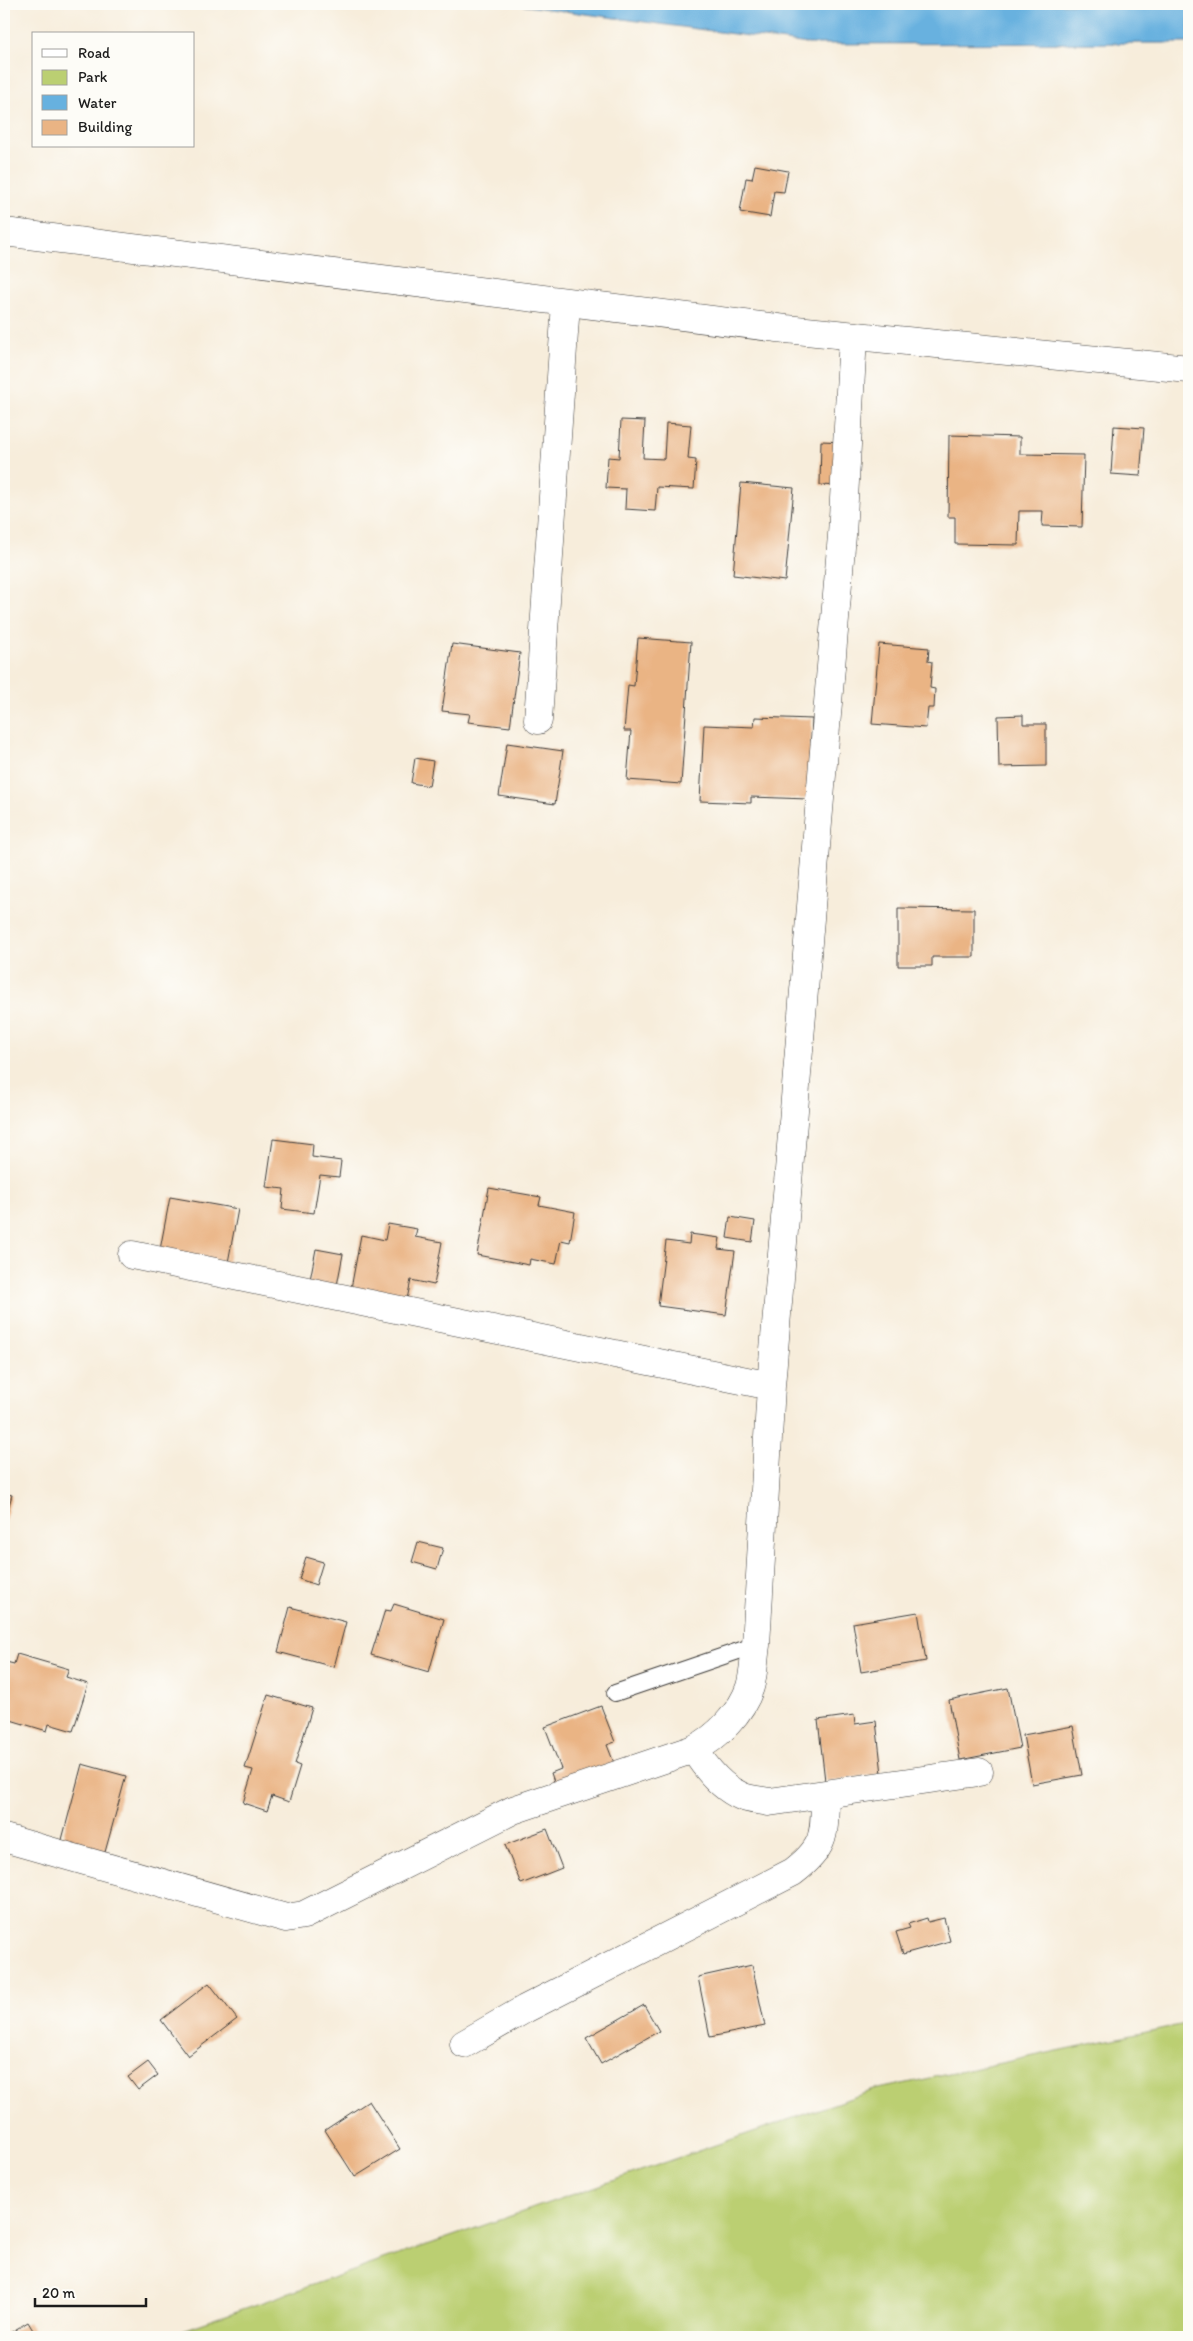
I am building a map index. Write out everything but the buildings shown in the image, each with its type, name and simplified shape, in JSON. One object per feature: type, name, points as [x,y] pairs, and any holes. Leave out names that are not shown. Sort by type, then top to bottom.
[{"type":"street","points":[[4,232],[853,337],[1189,369]]},
{"type":"street","points":[[538,720],[566,303]]},
{"type":"street","points":[[4,1838],[278,1916],[286,1918],[304,1916],[513,1810],[694,1749],[723,1727],[740,1707],[750,1687],[756,1645],[771,1386],[842,535],[853,337]]},
{"type":"street","points":[[132,1255],[771,1386]]},
{"type":"street","points":[[694,1749],[703,1764],[720,1782],[742,1796],[769,1802],[979,1772]]},
{"type":"street","points":[[464,2044],[534,2004],[793,1872],[810,1859],[820,1845],[824,1829],[826,1794]]},
{"type":"lane","points":[[615,1693],[756,1645]]},
{"type":"green space","points":[[1189,2023],[1189,2337],[162,2337],[874,2090]]},
{"type":"water","points":[[512,4],[1189,4],[1189,43],[808,44]]}]
